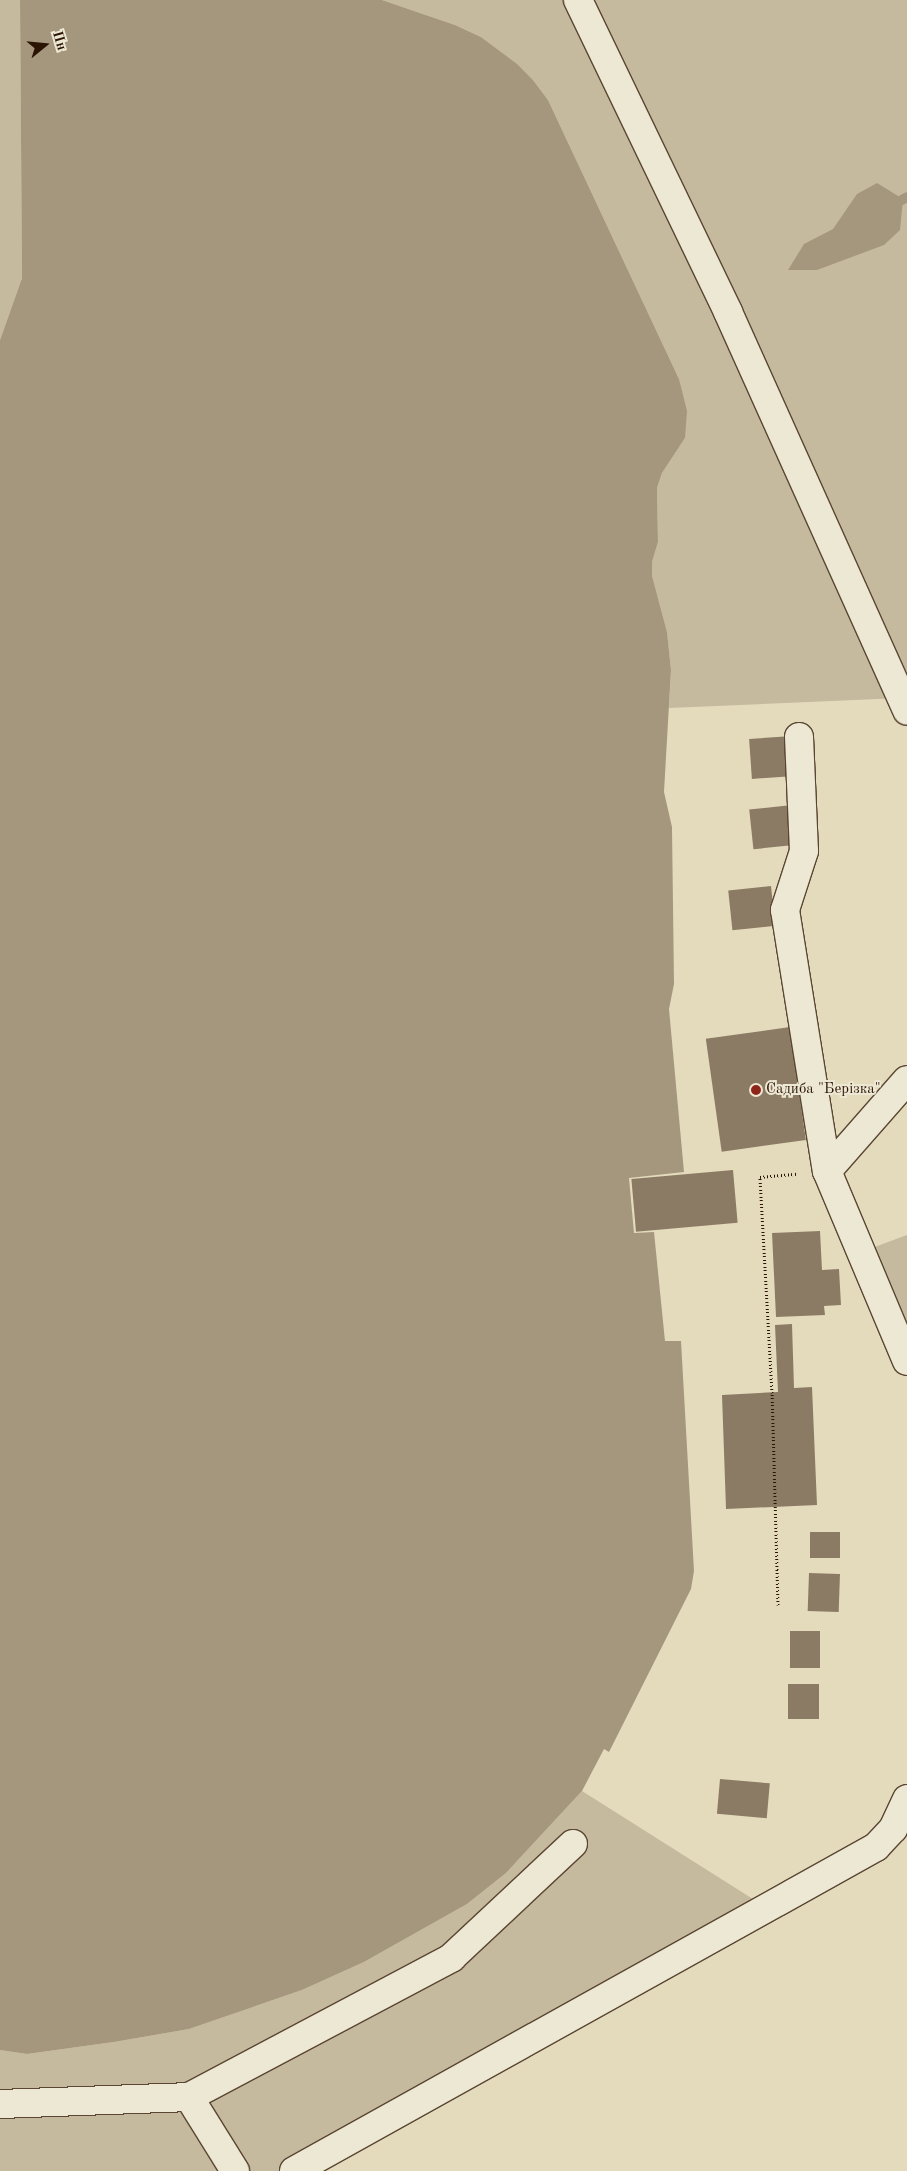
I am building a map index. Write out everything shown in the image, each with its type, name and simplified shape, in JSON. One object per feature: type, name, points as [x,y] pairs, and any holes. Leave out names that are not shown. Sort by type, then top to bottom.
[{"type":"street","points":[[578,0],[728,312],[907,711]]},
{"type":"street","points":[[800,737],[804,850],[784,910],[827,1171],[907,1361]]},
{"type":"street","points":[[827,1171],[907,1080]]},
{"type":"street","points":[[876,1847],[892,1829],[907,1799]]},
{"type":"street","points":[[294,2171],[907,1828]]},
{"type":"street","points":[[0,2104],[189,2097],[451,1958],[573,1844]]},
{"type":"street","points":[[189,2097],[235,2171]]},
{"type":"path","points":[[778,1604],[772,1393],[760,1177],[827,1171]]},
{"type":"shaded area","points":[[0,0],[20,0],[22,278],[0,340]]},
{"type":"shaded area","points":[[20,0],[382,0],[455,25],[481,37],[517,64],[533,80],[548,100],[679,379],[687,411],[685,438],[662,473],[657,488],[658,542],[652,562],[652,576],[667,632],[671,670],[664,792],[672,827],[674,984],[669,1009],[684,1172],[629,1178],[634,1233],[654,1232],[665,1341],[681,1341],[694,1571],[691,1589],[609,1752],[604,1749],[582,1791],[506,1873],[467,1904],[364,1962],[302,1990],[189,2029],[27,2054],[0,2050],[0,340],[22,278]]},
{"type":"shaded area","points":[[382,0],[907,0],[907,711],[901,698],[669,708],[671,670],[667,632],[652,577],[652,562],[658,542],[657,488],[662,473],[685,438],[679,379],[548,100],[533,80],[481,37],[455,25]]},
{"type":"shaded area","points":[[877,183],[903,199],[900,230],[884,245],[817,270],[788,270],[804,244],[833,229],[857,194]]},
{"type":"shaded area","points":[[907,1235],[907,1361],[861,1252]]},
{"type":"shaded area","points":[[582,1791],[767,1908],[294,2171],[0,2171],[0,2050],[27,2054],[189,2029],[302,1990],[364,1962],[467,1904],[506,1873]]},
{"type":"building","points":[[792,736],[795,776],[752,779],[749,739]]},
{"type":"building","points":[[792,805],[796,845],[753,849],[749,809]]},
{"type":"building","points":[[771,886],[775,926],[732,930],[728,890]]},
{"type":"building","points":[[790,1027],[806,1140],[722,1152],[706,1039]]},
{"type":"building","points":[[733,1170],[738,1223],[636,1232],[631,1179]]},
{"type":"building","points":[[820,1231],[822,1270],[839,1269],[841,1305],[824,1306],[825,1315],[776,1317],[772,1233]]},
{"type":"building","points":[[792,1324],[794,1388],[812,1387],[817,1505],[726,1509],[722,1395],[778,1392],[775,1325]]},
{"type":"building","points":[[810,1532],[840,1532],[840,1558],[810,1558]]},
{"type":"building","points":[[809,1573],[840,1574],[839,1612],[808,1611]]},
{"type":"building","points":[[790,1631],[820,1631],[820,1668],[790,1668]]},
{"type":"building","points":[[788,1684],[819,1684],[819,1719],[788,1719]]},
{"type":"building","points":[[720,1779],[770,1783],[767,1818],[717,1814]]},
{"type":"waterway","points":[[891,206],[907,197]]},
{"type":"place","name":"Садиба \"Берізка\"","points":[[756,1090]]}]
